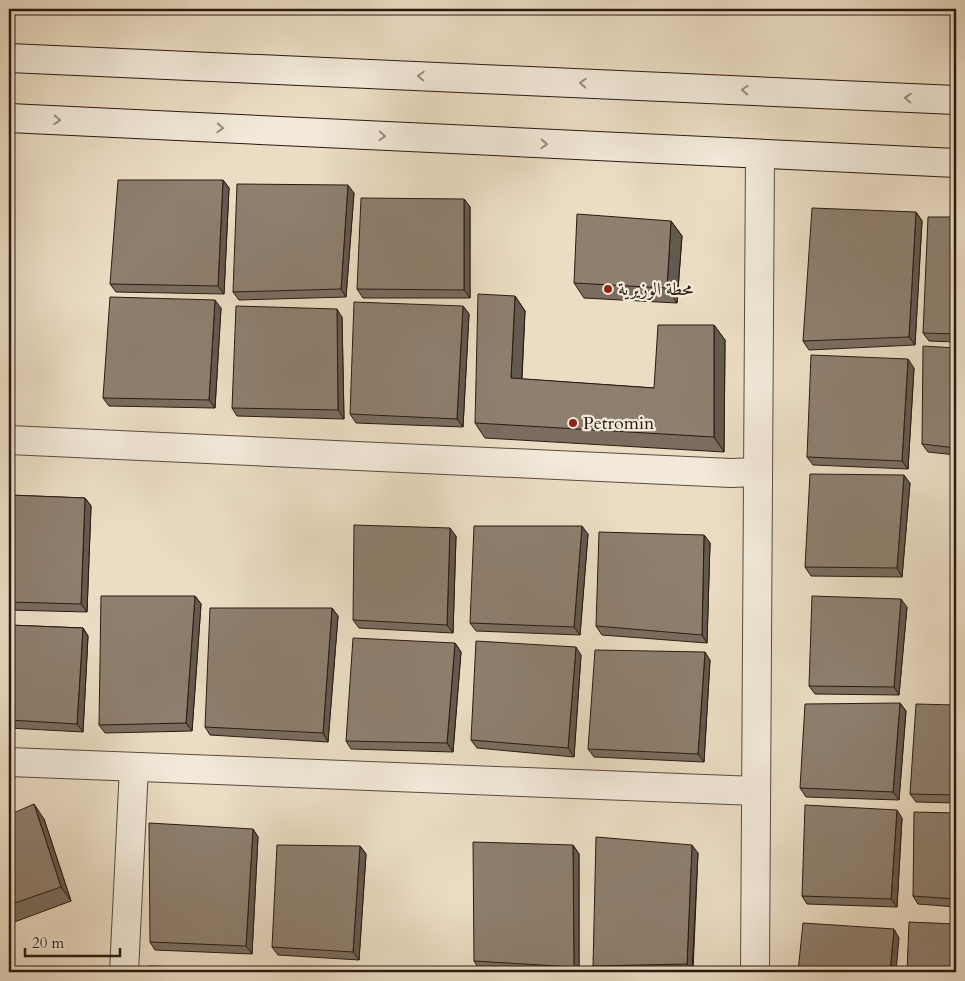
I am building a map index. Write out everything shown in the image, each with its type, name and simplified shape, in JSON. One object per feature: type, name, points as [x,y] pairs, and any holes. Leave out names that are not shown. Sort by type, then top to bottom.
[{"type":"street","points":[[9,58],[956,100]]},
{"type":"street","points":[[9,118],[956,164]]},
{"type":"street","points":[[755,972],[760,154]]},
{"type":"street","points":[[9,440],[731,473],[758,472]]},
{"type":"street","points":[[9,762],[756,791]]},
{"type":"street","points":[[124,972],[134,767]]},
{"type":"building","points":[[118,180],[223,180],[218,286],[110,284]]},
{"type":"building","points":[[237,184],[348,185],[341,289],[233,292]]},
{"type":"building","points":[[361,198],[464,199],[464,290],[357,289]]},
{"type":"building","points":[[812,208],[916,212],[909,337],[803,341]]},
{"type":"building","points":[[577,214],[671,221],[667,288],[574,283]]},
{"type":"building","points":[[928,217],[956,217],[956,334],[923,333]]},
{"type":"building","points":[[478,294],[515,296],[511,378],[654,388],[658,325],[714,325],[714,437],[475,423]]},
{"type":"building","points":[[110,297],[215,300],[209,400],[103,398]]},
{"type":"building","points":[[354,302],[463,306],[457,419],[350,414]]},
{"type":"building","points":[[236,306],[337,309],[338,410],[232,408]]},
{"type":"building","points":[[923,346],[956,348],[956,448],[922,444]]},
{"type":"building","points":[[811,355],[908,359],[902,461],[807,457]]},
{"type":"building","points":[[810,474],[904,475],[897,568],[805,567]]},
{"type":"building","points":[[9,495],[85,498],[81,604],[9,602]]},
{"type":"building","points":[[354,525],[450,528],[447,625],[353,620]]},
{"type":"building","points":[[474,526],[582,526],[574,627],[470,623]]},
{"type":"building","points":[[599,532],[704,535],[702,635],[596,626]]},
{"type":"building","points":[[101,596],[195,596],[186,723],[99,725]]},
{"type":"building","points":[[812,596],[901,599],[894,687],[809,686]]},
{"type":"building","points":[[210,608],[332,608],[323,733],[205,727]]},
{"type":"building","points":[[9,625],[83,628],[77,724],[9,720]]},
{"type":"building","points":[[353,638],[455,643],[447,743],[346,741]]},
{"type":"building","points":[[476,641],[576,647],[568,748],[471,740]]},
{"type":"building","points":[[595,650],[705,652],[698,754],[588,749]]},
{"type":"building","points":[[900,703],[893,792],[800,788],[805,704]]},
{"type":"building","points":[[916,704],[956,705],[956,795],[910,794]]},
{"type":"building","points":[[34,804],[61,887],[9,905],[9,815]]},
{"type":"building","points":[[805,805],[897,810],[891,899],[802,896]]},
{"type":"building","points":[[914,812],[956,813],[956,899],[913,896]]},
{"type":"building","points":[[149,823],[253,829],[246,946],[150,942]]},
{"type":"building","points":[[596,837],[692,845],[687,964],[593,966]]},
{"type":"building","points":[[473,842],[573,845],[574,967],[474,961]]},
{"type":"building","points":[[277,845],[360,846],[353,952],[272,947]]},
{"type":"building","points":[[909,922],[956,924],[956,972],[907,972]]},
{"type":"building","points":[[803,923],[894,929],[890,972],[798,972]]},
{"type":"building","points":[[149,966],[249,969],[249,972],[149,972]]},
{"type":"building","points":[[271,968],[345,972],[270,972]]},
{"type":"place","name":"محطة الوزيرية","points":[[608,289]]},
{"type":"place","name":"Petromin","points":[[573,423]]}]
